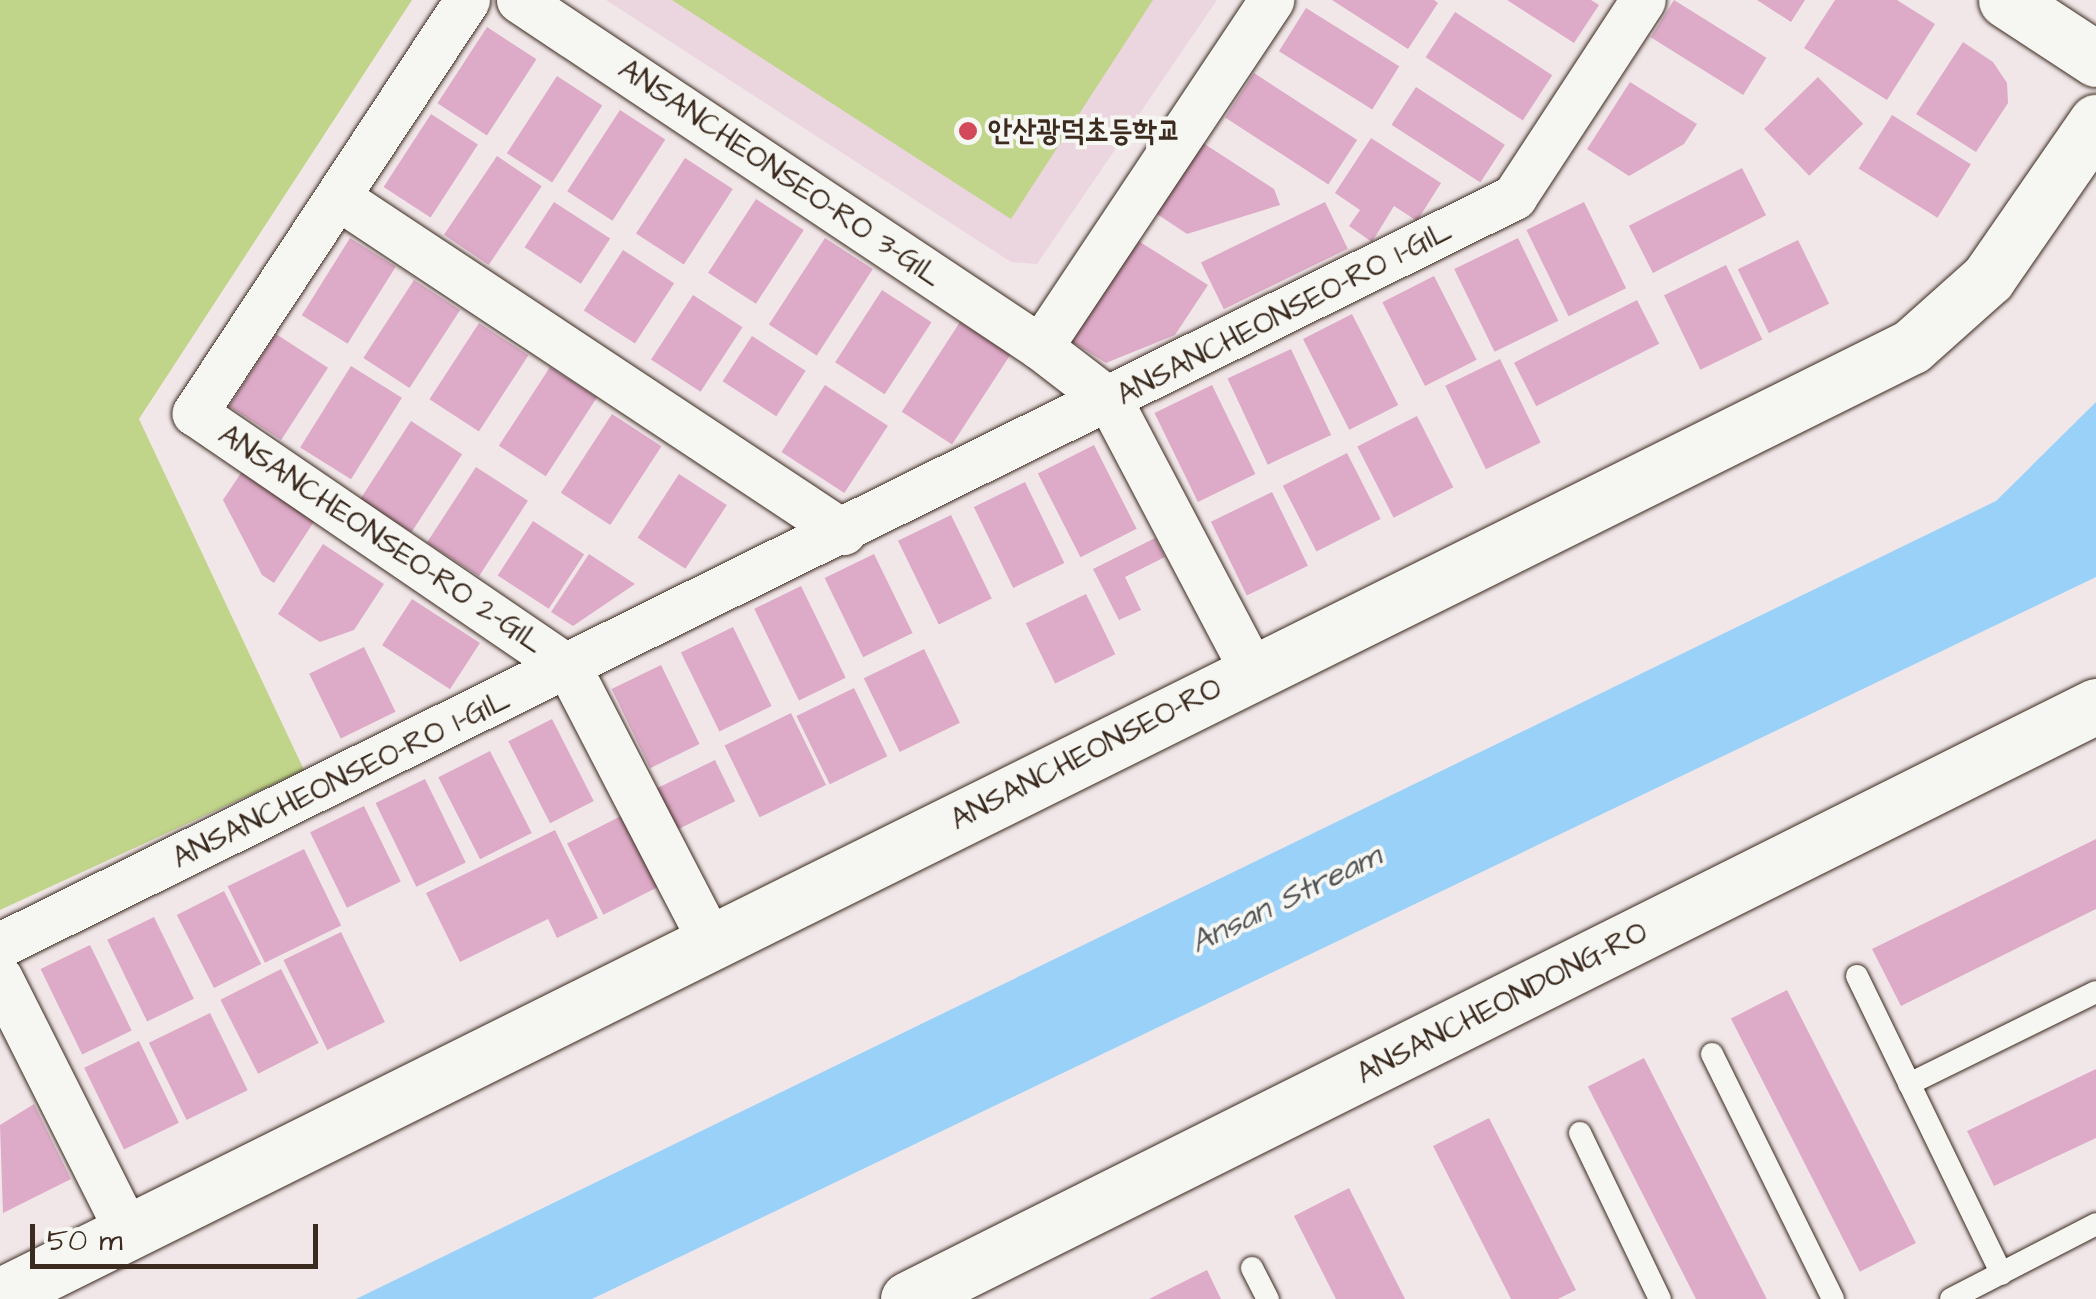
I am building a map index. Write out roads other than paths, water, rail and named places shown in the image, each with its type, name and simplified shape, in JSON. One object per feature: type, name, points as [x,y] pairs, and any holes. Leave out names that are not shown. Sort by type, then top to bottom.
[{"type":"street","name":"ANSANCHEONSEO-RO 2-GIL","points":[[467,0],[195,413],[569,668],[712,944]]},
{"type":"street","name":"ANSANCHEONSEO-RO 3-GIL","points":[[519,0],[1040,347],[1110,401],[1252,670]]},
{"type":"street","points":[[1040,347],[1271,0]]},
{"type":"street","name":"ANSANCHEONSEO-RO 1-GIL","points":[[0,945],[1110,401],[1514,197],[1643,0]]},
{"type":"street","points":[[2006,0],[2096,59]]},
{"type":"street","name":"ANSANCHEONSEO-RO","points":[[0,1296],[712,944],[1252,670],[1912,346],[1988,278],[2096,122]]},
{"type":"street","points":[[339,198],[843,532]]},
{"type":"street","name":"ANSANCHEONDONG-RO","points":[[908,1299],[2096,706]]},
{"type":"street","points":[[0,978],[128,1233]]},
{"type":"lane","points":[[1857,976],[2002,1274]]},
{"type":"lane","points":[[1909,1084],[2096,992]]},
{"type":"lane","points":[[1712,1054],[1833,1299]]},
{"type":"lane","points":[[1580,1133],[1660,1299]]},
{"type":"lane","points":[[1951,1299],[2096,1224]]},
{"type":"lane","points":[[1252,1268],[1268,1299]]},
{"type":"water","name":"Ansan Stream","points":[[2096,402],[2096,577],[592,1299],[356,1299],[1996,501]]},
{"type":"place","name":"안산광덕초등학교","points":[[968,131]]}]
